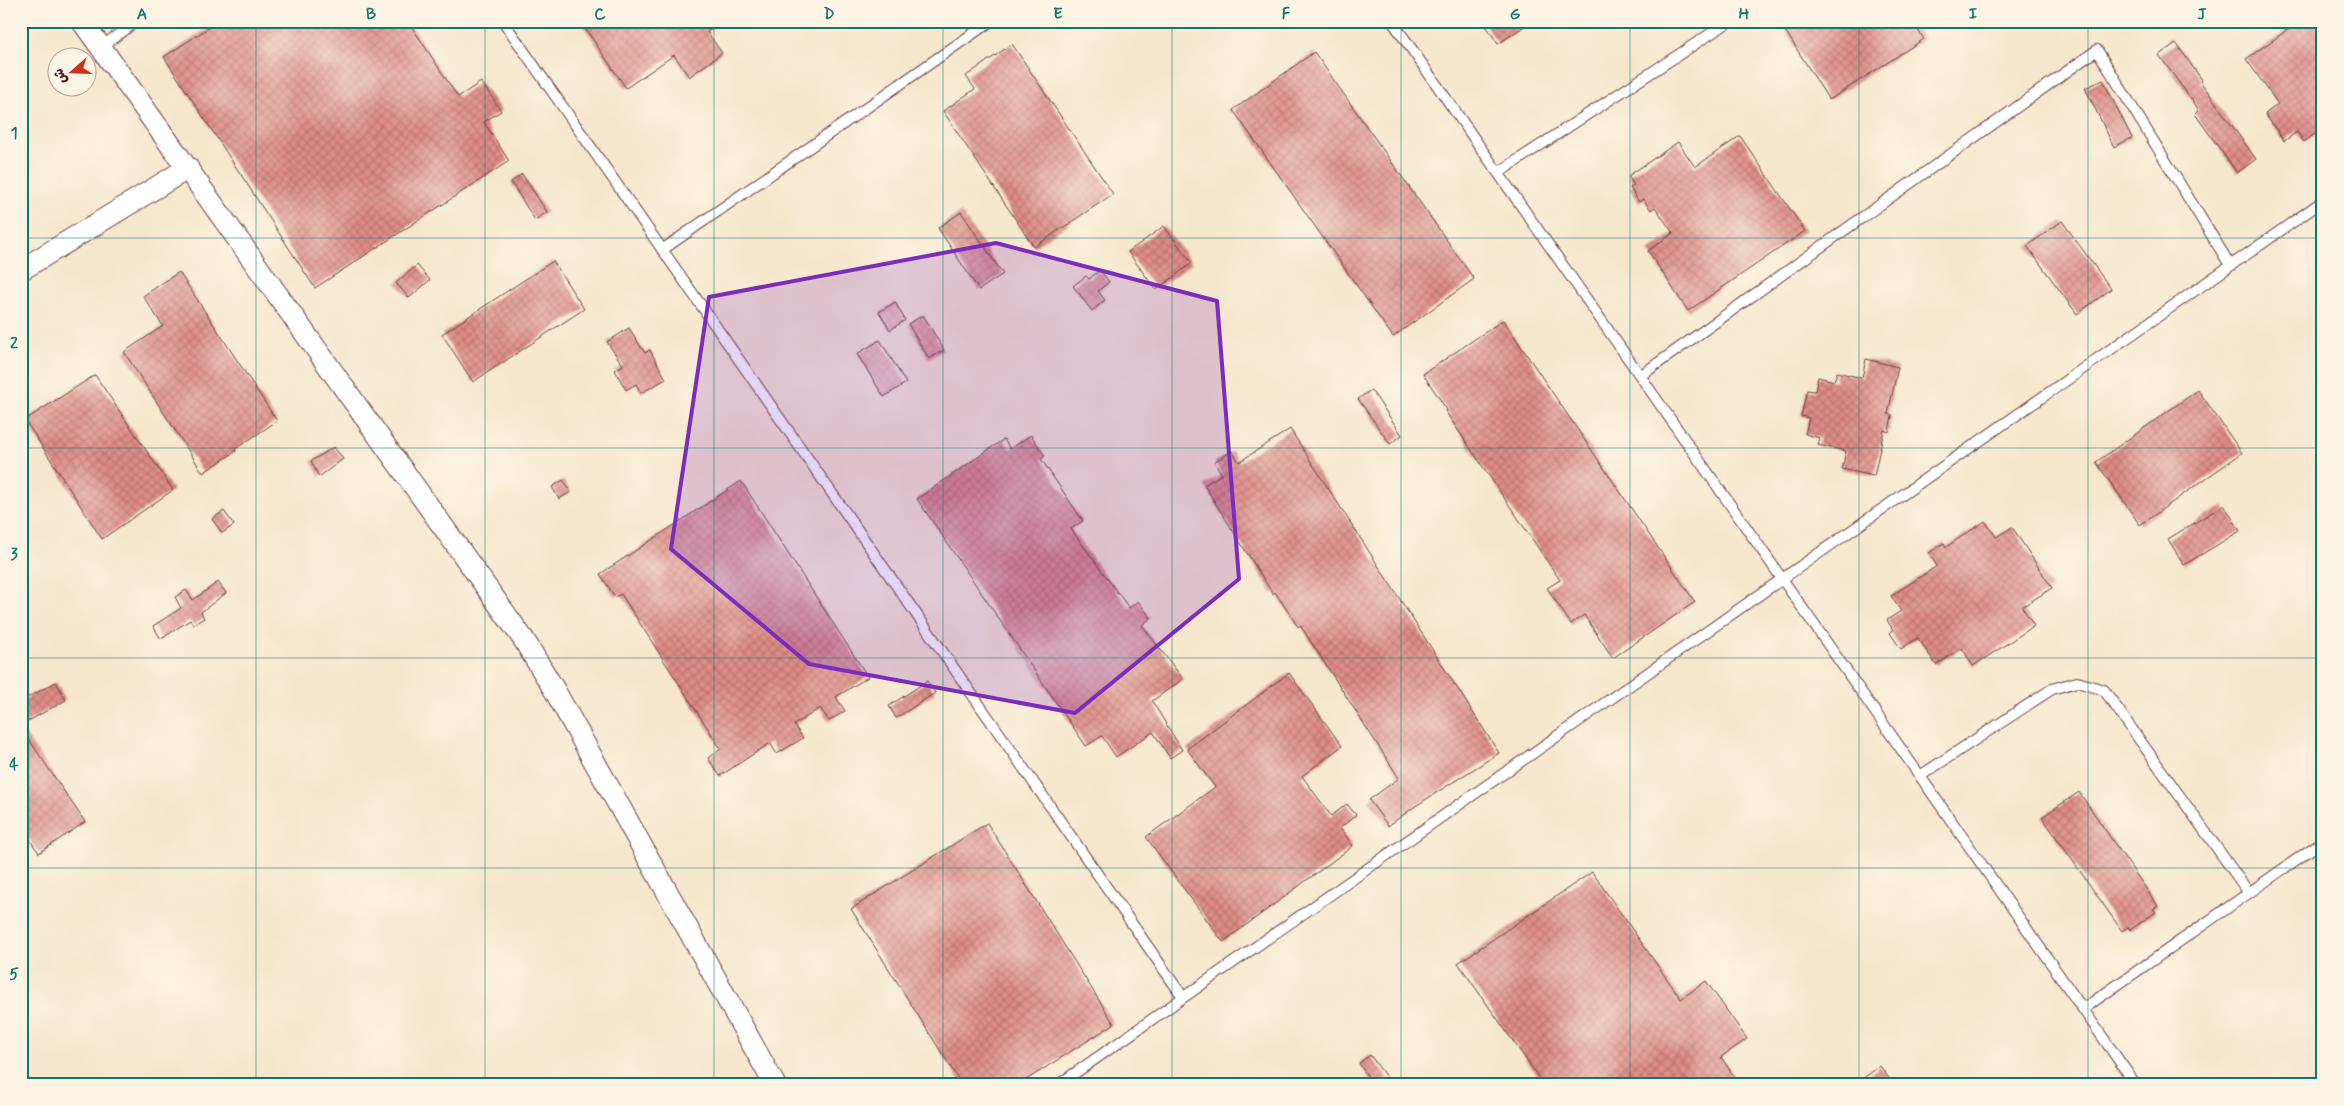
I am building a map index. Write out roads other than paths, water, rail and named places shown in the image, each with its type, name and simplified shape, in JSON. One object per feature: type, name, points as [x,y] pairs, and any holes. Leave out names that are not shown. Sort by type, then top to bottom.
[{"type":"street","points":[[82,21],[524,640],[775,1085]]},
{"type":"street","points":[[21,270],[188,168]]},
{"type":"lane","points":[[101,47],[137,21]]},
{"type":"lane","points":[[503,21],[1183,997]]},
{"type":"lane","points":[[662,250],[991,21]]},
{"type":"lane","points":[[1392,21],[2136,1085]]},
{"type":"lane","points":[[1498,173],[1730,21]]},
{"type":"lane","points":[[1640,376],[2097,50],[2230,265]]},
{"type":"lane","points":[[1058,1085],[2323,201]]},
{"type":"lane","points":[[1920,776],[2052,689],[2077,682],[2104,690],[2249,892]]},
{"type":"lane","points":[[2083,1009],[2323,841]]}]
